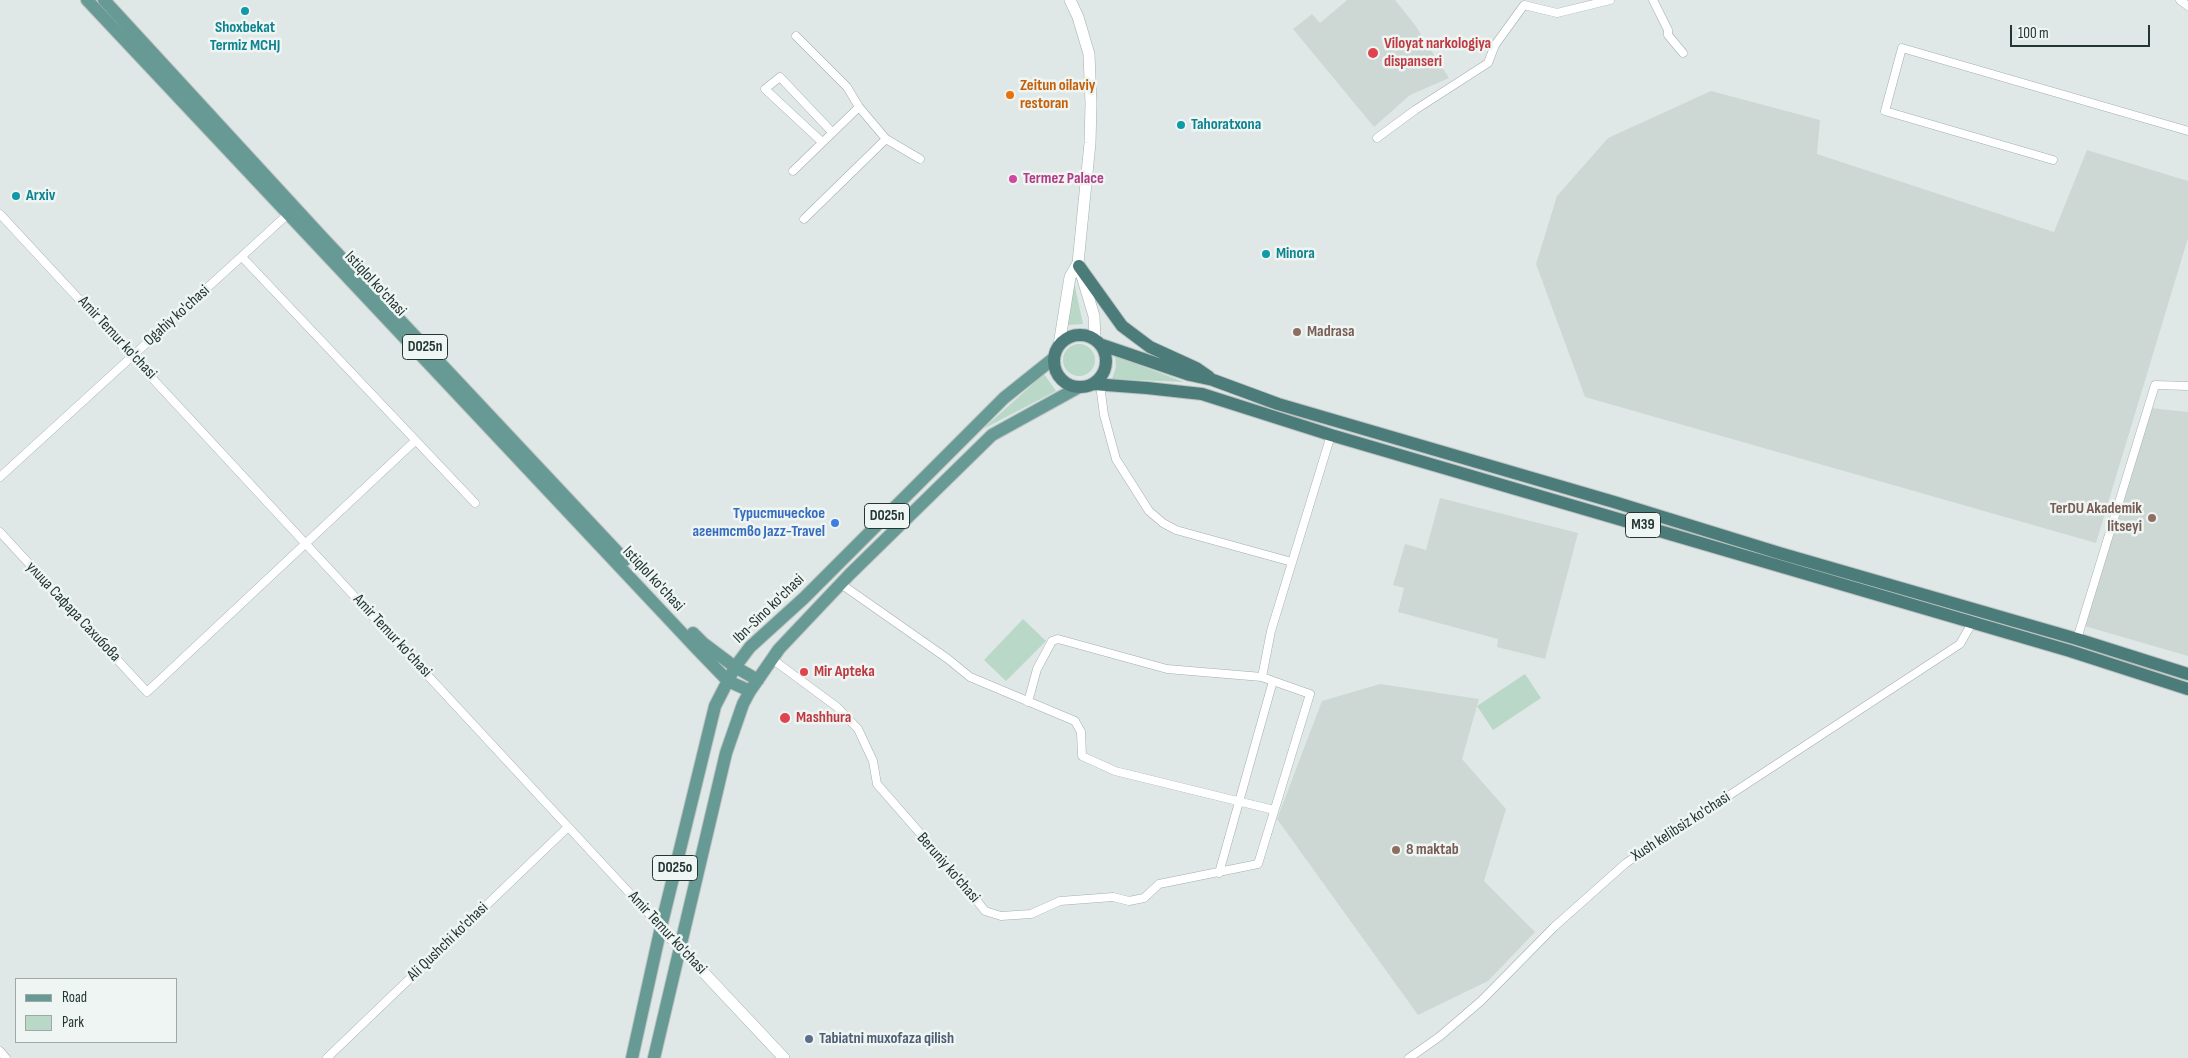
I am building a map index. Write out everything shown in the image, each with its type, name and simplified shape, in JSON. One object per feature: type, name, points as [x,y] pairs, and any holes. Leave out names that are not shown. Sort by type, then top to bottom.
[{"type":"highway","points":[[1079,265],[1122,326],[1150,347],[1196,368],[1213,380]]},
{"type":"highway","points":[[1076,335],[1086,335],[1098,342],[1106,356],[1106,367],[1096,385],[1079,387],[1068,385],[1060,378],[1055,369],[1054,358],[1059,345],[1076,335]]},
{"type":"highway","name":"M39","points":[[1098,342],[1190,375],[1213,380],[1278,404],[1614,502],[1778,554],[2077,639],[2188,674]]},
{"type":"highway","name":"M39","points":[[1096,385],[1202,394],[2188,689]]},
{"type":"main road","name":"Istiqlol ko'chasi","points":[[88,0],[287,215],[728,681],[750,692]]},
{"type":"main road","name":"Istiqlol ko'chasi","points":[[104,0],[321,236],[703,643],[735,668],[758,680]]},
{"type":"main road","points":[[1070,0],[1086,43],[1091,72],[1090,143],[1079,265],[1094,316],[1098,342]]},
{"type":"main road","points":[[1059,345],[1070,277],[1079,265]]},
{"type":"main road","name":"Ibn-Sino ko'chasi","points":[[632,1058],[661,927],[715,706],[735,668],[750,647],[804,598],[1004,398],[1054,358]]},
{"type":"main road","name":"Ibn-Sino ko'chasi","points":[[654,1058],[726,753],[743,704],[750,692],[779,649],[840,584],[992,435],[1079,387]]},
{"type":"main road","name":"Amir Temur ko'chasi","points":[[661,927],[784,1058]]},
{"type":"street","points":[[1378,138],[1415,110],[1488,63],[1495,45],[1524,5],[1557,13],[1610,0]]},
{"type":"street","points":[[1653,0],[1668,30],[1668,36],[1683,54]]},
{"type":"street","points":[[2180,0],[2188,6]]},
{"type":"street","points":[[796,36],[847,86],[859,107],[886,139],[920,158]]},
{"type":"street","points":[[1916,52],[1918,43]]},
{"type":"street","points":[[2053,160],[1885,111],[1902,48],[2188,132]]},
{"type":"street","points":[[822,142],[765,90],[780,77],[832,132]]},
{"type":"street","points":[[794,170],[859,107]]},
{"type":"street","points":[[804,219],[886,139]]},
{"type":"street","name":"Amir Temur ko'chasi","points":[[0,214],[133,355],[661,927]]},
{"type":"street","name":"Ogahiy ko'chasi","points":[[0,477],[287,215]]},
{"type":"street","points":[[242,257],[474,503]]},
{"type":"street","points":[[1096,385],[1116,459],[1149,511],[1163,524],[1176,530],[1292,562]]},
{"type":"street","points":[[2077,639],[2154,385],[2188,386]]},
{"type":"street","points":[[1262,677],[1271,631],[1331,434]]},
{"type":"street","points":[[306,543],[415,441]]},
{"type":"street","name":"улица Сафара Сахибова","points":[[0,532],[147,692],[306,543]]},
{"type":"street","points":[[840,584],[941,654],[970,677],[1075,721],[1081,732],[1082,756],[1115,770],[1274,810]]},
{"type":"street","name":"Xush kelibsiz ko'chasi","points":[[1408,1058],[1439,1037],[1481,1001],[1554,927],[1626,863],[1960,644],[1972,623]]},
{"type":"street","points":[[1028,702],[1037,669],[1052,641],[1058,638],[1167,669],[1262,677],[1273,681],[1219,873]]},
{"type":"street","name":"Beruniy ko'chasi","points":[[772,659],[837,707],[858,729],[873,761],[877,784],[960,879],[985,911],[1001,916],[1031,914],[1060,901],[1113,897],[1129,901],[1144,898],[1160,884],[1258,864],[1310,694],[1273,681]]},
{"type":"street","name":"Ali Qushchi ko'chasi","points":[[327,1058],[568,827]]},
{"type":"street","points":[[0,1051],[6,1058]]},
{"type":"shaded area","name":"Viloyat narkologiya dispanseri","points":[[1347,0],[1395,0],[1415,25],[1449,78],[1410,95],[1374,127],[1293,29],[1312,14],[1320,23]]},
{"type":"shaded area","points":[[1711,91],[1820,120],[1817,154],[2054,232],[2087,150],[2188,181],[2188,238],[2096,543],[1585,397],[1536,264],[1557,196],[1608,138]]},
{"type":"shaded area","name":"TerDU Akademik litseyi","points":[[2150,408],[2188,412],[2188,656],[2081,625]]},
{"type":"shaded area","points":[[1440,498],[1578,533],[1545,659],[1497,647],[1498,639],[1398,612],[1404,588],[1393,585],[1405,544],[1426,550]]},
{"type":"shaded area","name":"8 maktab","points":[[1380,684],[1479,699],[1462,759],[1506,809],[1484,881],[1535,932],[1488,981],[1418,1015],[1277,819],[1322,701]]},
{"type":"green space","points":[[1074,282],[1083,324],[1068,325]]},
{"type":"green space","points":[[1079,344],[1091,348],[1095,360],[1091,372],[1079,376],[1067,372],[1063,360],[1067,348]]},
{"type":"green space","points":[[1115,356],[1184,382],[1112,379],[1116,367]]},
{"type":"green space","points":[[1044,374],[1056,391],[983,429]]},
{"type":"green space","points":[[1023,619],[1046,641],[1006,681],[984,660]]},
{"type":"green space","points":[[1525,674],[1541,698],[1493,730],[1477,706]]},
{"type":"place","name":"Shoxbekat Termiz MCHJ","points":[[245,11]]},
{"type":"place","name":"Viloyat narkologiya dispanseri","points":[[1373,53]]},
{"type":"place","name":"Zeitun oilaviy restoran","points":[[1010,95]]},
{"type":"place","name":"Tahoratxona","points":[[1181,125]]},
{"type":"place","name":"Termez Palace","points":[[1013,179]]},
{"type":"place","name":"Arxiv","points":[[16,196]]},
{"type":"place","name":"Minora","points":[[1266,254]]},
{"type":"place","name":"Madrasa","points":[[1297,332]]},
{"type":"place","name":"TerDU Akademik litseyi","points":[[2152,518]]},
{"type":"place","name":"Туристическое агентство Jazz-Travel","points":[[835,523]]},
{"type":"place","name":"Mir Apteka","points":[[804,672]]},
{"type":"place","name":"Mashhura","points":[[785,718]]},
{"type":"place","name":"8 maktab","points":[[1396,850]]},
{"type":"place","name":"Tabiatni muxofaza qilish","points":[[809,1039]]}]
